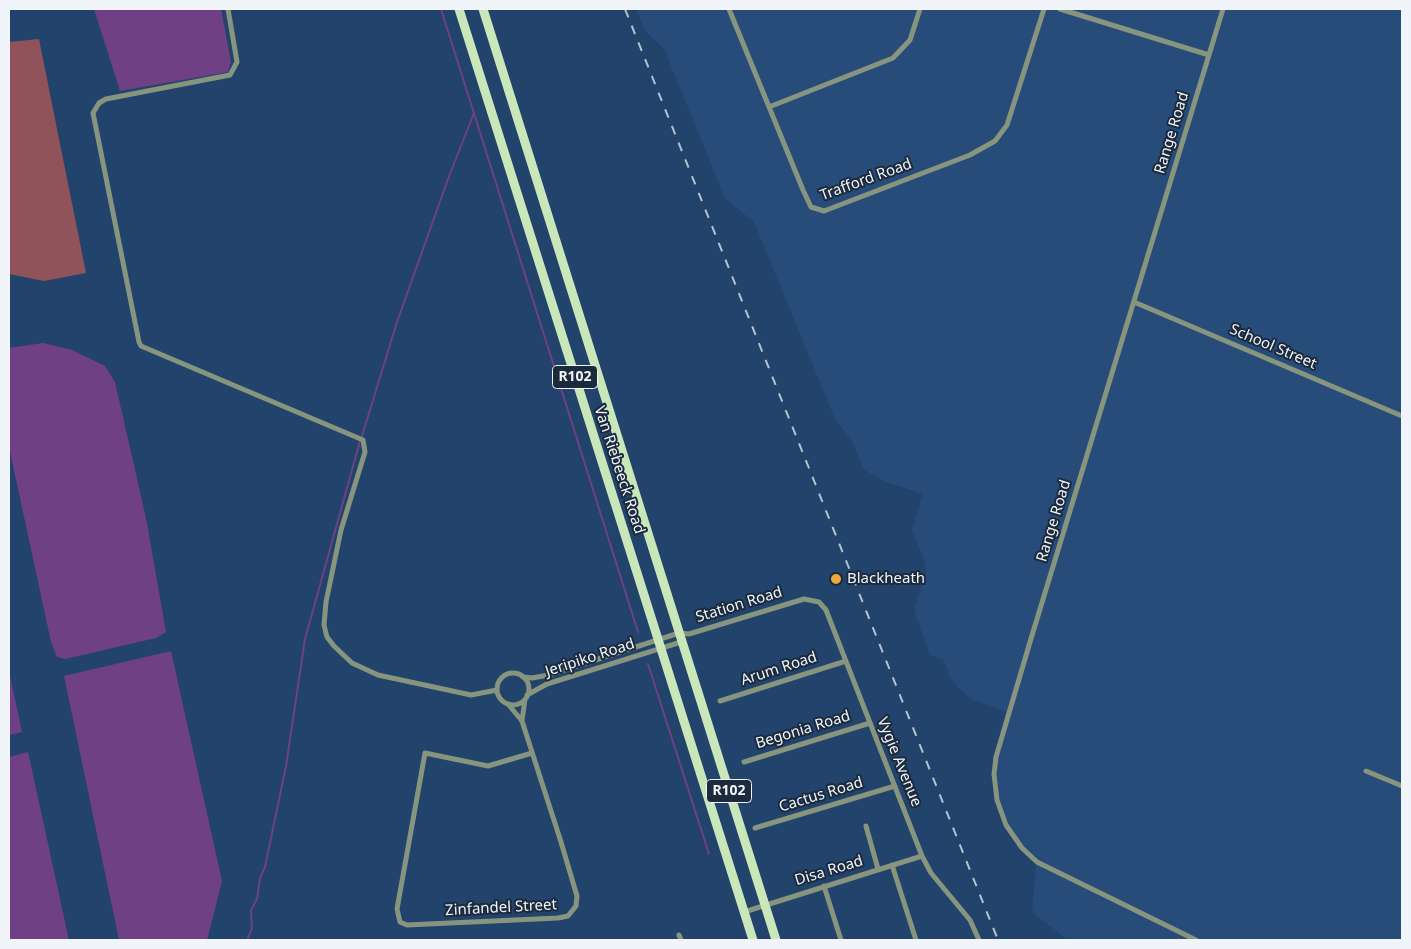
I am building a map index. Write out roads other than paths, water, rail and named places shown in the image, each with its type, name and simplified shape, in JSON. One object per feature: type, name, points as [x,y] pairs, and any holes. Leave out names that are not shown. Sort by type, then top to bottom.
[{"type":"main road","name":"Van Riebeeck Road","points":[[460,9],[753,940]]},
{"type":"main road","name":"Van Riebeeck Road","points":[[483,9],[682,636],[776,940]]},
{"type":"street","points":[[228,9],[238,62],[230,75],[214,80],[106,99],[98,103],[93,113],[139,342],[141,346],[363,440],[365,452],[341,530],[326,602],[324,625],[327,636],[334,646],[352,663],[378,675],[471,695],[497,690]]},
{"type":"street","name":"Trafford Road","points":[[729,9],[811,207],[824,211],[970,155],[995,141],[1007,125],[1044,9]]},
{"type":"street","points":[[769,107],[893,58],[910,40],[920,9]]},
{"type":"street","points":[[1060,9],[1209,55]]},
{"type":"street","name":"Range Road","points":[[1196,940],[1037,862],[1022,848],[1006,825],[999,808],[995,783],[996,757],[1223,9]]},
{"type":"street","name":"School Street","points":[[1134,302],[1402,416]]},
{"type":"street","name":"Vygie Avenue","points":[[800,600],[812,599],[824,607],[922,856],[931,873],[970,920],[979,940]]},
{"type":"street","name":"Station Road","points":[[682,636],[800,600]]},
{"type":"street","points":[[660,644],[682,636]]},
{"type":"street","points":[[660,644],[682,636]]},
{"type":"street","name":"Jeripiko Road","points":[[523,677],[532,678],[549,675],[660,644]]},
{"type":"street","name":"Jeripiko Road","points":[[526,697],[547,684],[660,644]]},
{"type":"street","name":"Arum Road","points":[[720,701],[846,661]]},
{"type":"street","points":[[514,673],[523,677],[528,686],[526,697],[517,704],[508,704],[500,699],[497,690],[498,682],[507,674],[514,673]]},
{"type":"street","name":"Zinfandel Street","points":[[522,721],[526,697]]},
{"type":"street","name":"Zinfandel Street","points":[[508,704],[522,721],[577,896],[573,911],[568,916],[558,918],[407,925],[400,922],[397,909],[425,753],[488,766],[532,753]]},
{"type":"street","name":"Begonia Road","points":[[744,762],[870,723]]},
{"type":"street","points":[[1366,771],[1402,786]]},
{"type":"street","name":"Cactus Road","points":[[755,828],[895,786]]},
{"type":"street","points":[[866,826],[878,869]]},
{"type":"street","name":"Disa Road","points":[[744,912],[922,856]]},
{"type":"street","points":[[892,865],[916,940]]},
{"type":"street","points":[[824,886],[842,940]]},
{"type":"waterway","points":[[441,9],[638,632]]},
{"type":"waterway","points":[[362,436],[397,322],[448,179],[474,113]]},
{"type":"waterway","points":[[247,940],[252,928],[251,910],[257,899],[260,878],[265,867],[286,766],[305,639],[360,441]]},
{"type":"waterway","points":[[648,664],[709,854]]},
{"type":"railway","points":[[625,9],[998,940]]},
{"type":"place","name":"Blackheath","points":[[836,579]]}]
